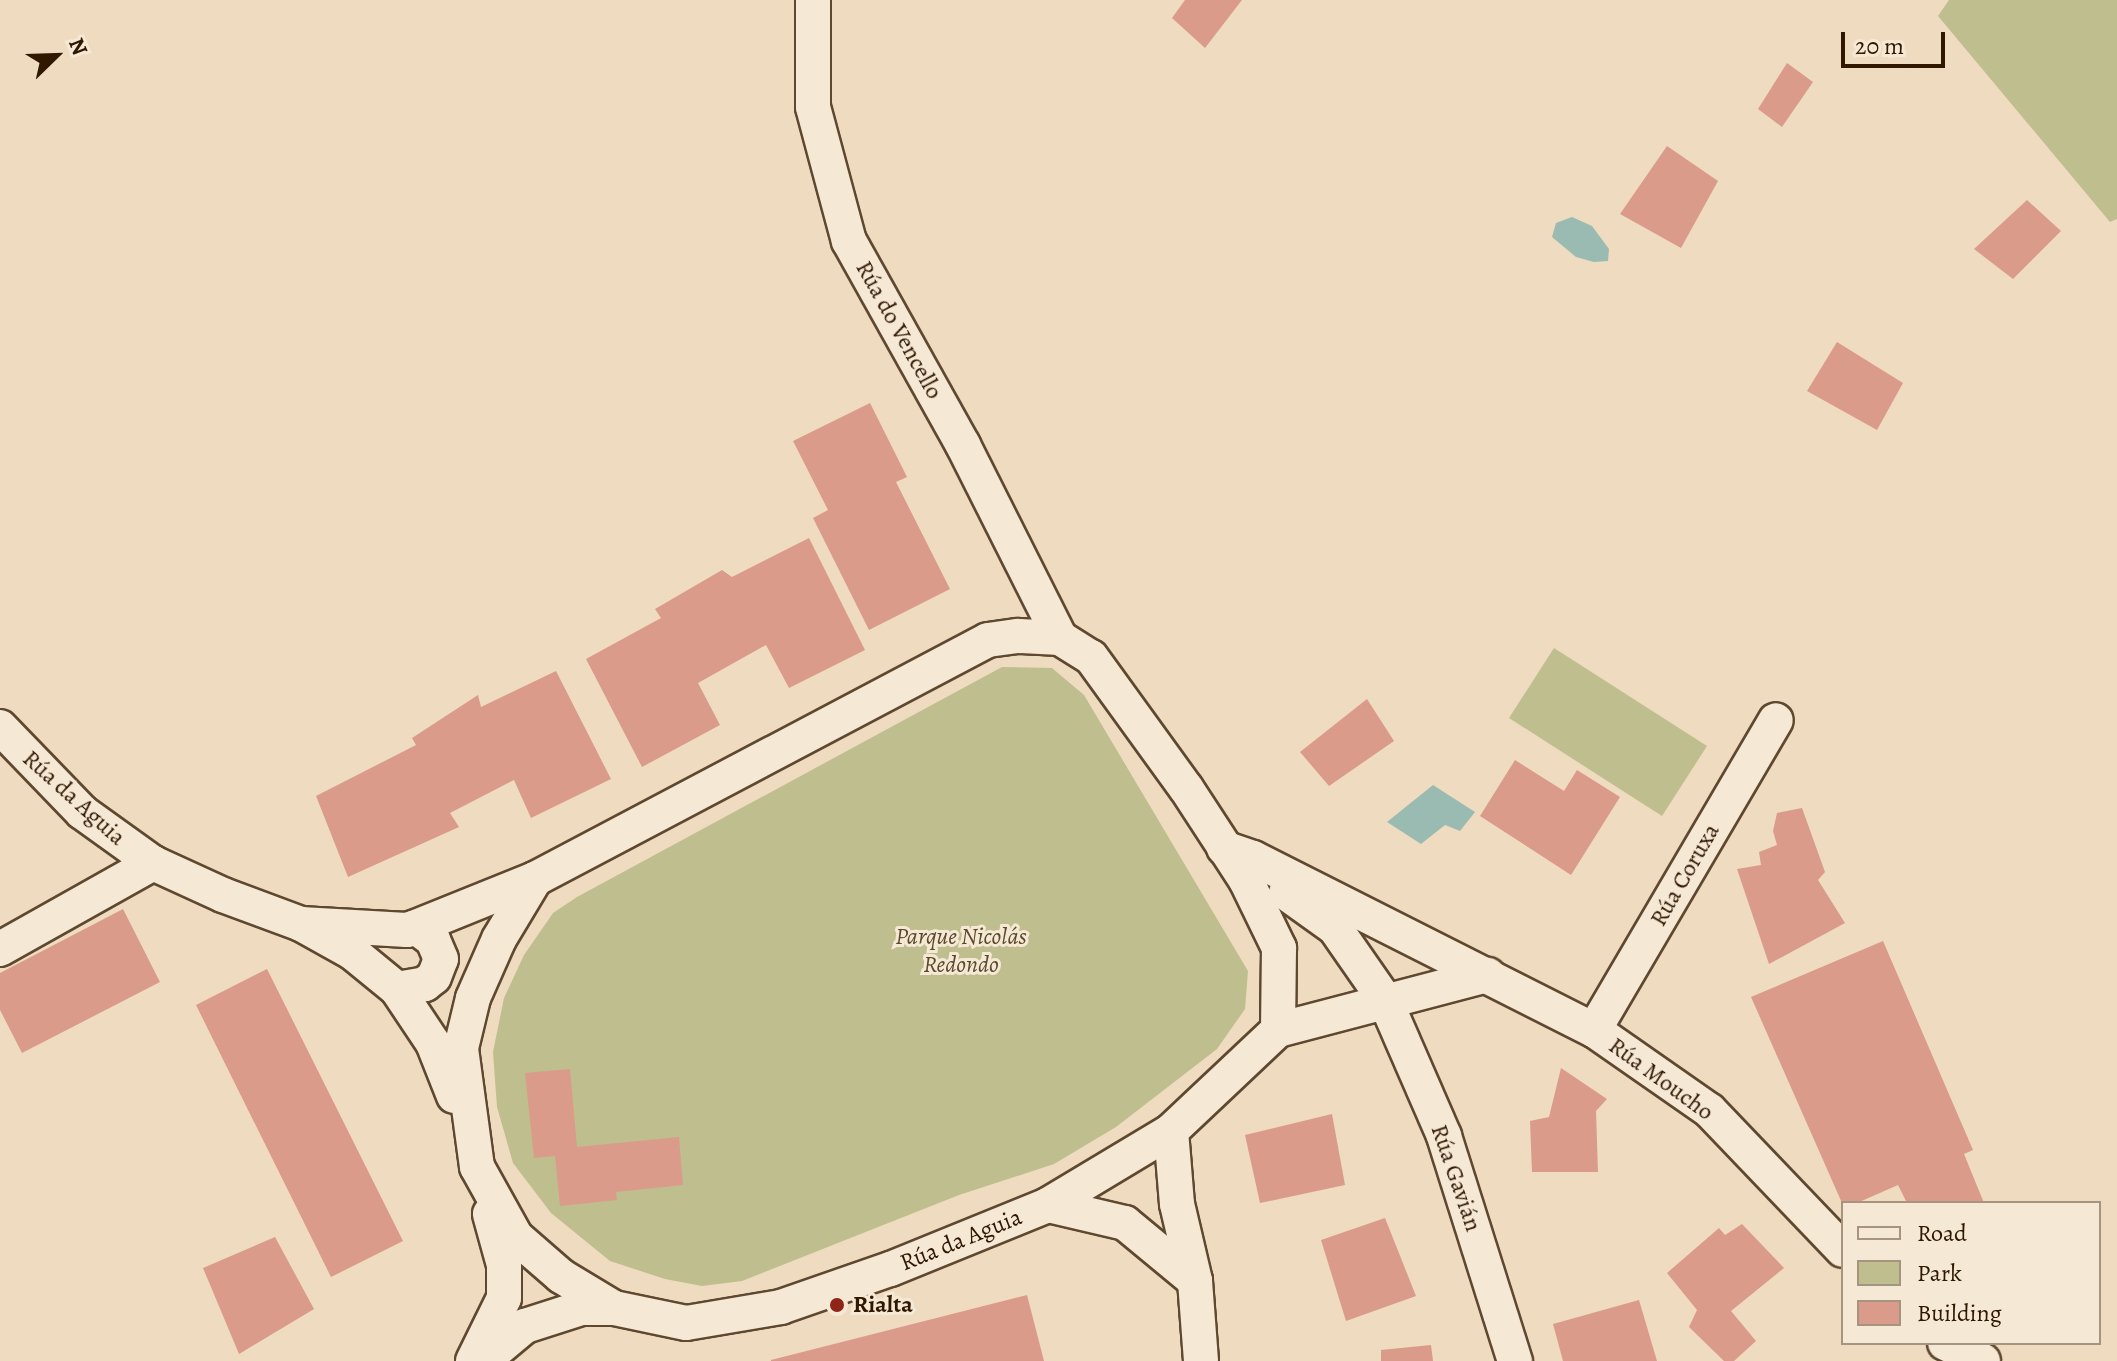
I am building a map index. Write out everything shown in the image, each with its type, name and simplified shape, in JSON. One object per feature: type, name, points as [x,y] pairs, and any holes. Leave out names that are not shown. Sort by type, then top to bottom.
[{"type":"street","name":"Rúa do Vencello","points":[[813,0],[813,107],[849,241],[963,445],[1060,638]]},
{"type":"street","name":"Rúa da Aguia","points":[[301,924],[407,930],[416,927],[535,879],[988,640],[1018,636],[1060,638]]},
{"type":"street","points":[[1060,638],[1091,657],[1186,788],[1246,880],[1279,948],[1278,1030],[1488,975]]},
{"type":"street","name":"Rúa Coruxa","points":[[1594,1030],[1776,720]]},
{"type":"street","name":"Rúa da Aguia","points":[[0,727],[82,812],[153,863],[223,895],[301,924],[353,953],[397,989],[433,1043],[474,1154],[516,1237],[561,1276],[614,1308],[686,1323],[781,1307],[890,1269],[1048,1205],[1171,1131],[1278,1030]]},
{"type":"street","name":"Rúa Moucho","points":[[1224,848],[1253,858],[1594,1030],[1710,1111],[1841,1248]]},
{"type":"street","name":"Rúa da Aguia","points":[[0,949],[153,863]]},
{"type":"street","name":"Rúa da Aguia","points":[[474,1154],[461,1048],[473,998],[499,939],[535,879]]},
{"type":"street","points":[[1246,880],[1273,884],[1335,928],[1385,1000]]},
{"type":"street","points":[[397,989],[425,984],[434,977],[441,959],[433,940],[416,927]]},
{"type":"street","name":"Rúa Gavián","points":[[1385,1000],[1444,1136],[1515,1361]]},
{"type":"street","points":[[1171,1131],[1177,1204],[1195,1281],[1201,1361]]},
{"type":"street","points":[[473,1361],[504,1298],[504,1265],[474,1154]]},
{"type":"street","points":[[1048,1205],[1125,1223],[1195,1281]]},
{"type":"street","points":[[483,1361],[525,1326],[581,1308],[614,1308]]},
{"type":"street","points":[[1949,1345],[1983,1361]]},
{"type":"green space","points":[[1949,0],[2117,0],[2117,219],[2110,222],[1938,16]]},
{"type":"green space","points":[[1554,648],[1707,746],[1662,816],[1509,718]]},
{"type":"green space","name":"Parque Nicolás Redondo","points":[[1002,667],[1052,668],[1084,695],[1248,971],[1245,1009],[1217,1049],[1116,1127],[1054,1164],[959,1195],[742,1281],[702,1286],[665,1279],[610,1261],[551,1213],[513,1163],[497,1107],[493,1052],[504,998],[524,955],[553,913],[577,897]]},
{"type":"water","points":[[1572,217],[1592,226],[1609,249],[1608,261],[1594,262],[1576,257],[1552,237],[1556,223]]},
{"type":"water","points":[[1433,785],[1475,812],[1460,831],[1445,825],[1421,844],[1387,822]]},
{"type":"building","points":[[1185,0],[1242,0],[1205,48],[1172,18]]},
{"type":"building","points":[[1787,63],[1813,82],[1782,127],[1758,109]]},
{"type":"building","points":[[1667,146],[1718,181],[1681,248],[1620,214]]},
{"type":"building","points":[[2027,200],[2061,231],[2013,279],[1974,249]]},
{"type":"building","points":[[1837,342],[1903,383],[1877,430],[1807,391]]},
{"type":"building","points":[[870,403],[907,477],[896,482],[950,589],[869,630],[813,518],[828,510],[793,441]]},
{"type":"building","points":[[809,538],[865,650],[789,688],[766,645],[698,683],[720,725],[642,767],[586,659],[661,618],[655,609],[722,570],[732,577]]},
{"type":"building","points":[[556,671],[611,779],[531,818],[514,780],[450,813],[459,827],[348,877],[316,796],[416,745],[412,738],[478,695],[481,707]]},
{"type":"building","points":[[1367,699],[1394,741],[1329,786],[1300,752]]},
{"type":"building","points":[[1515,760],[1564,791],[1577,770],[1620,797],[1571,875],[1480,816]]},
{"type":"building","points":[[1802,808],[1825,872],[1818,880],[1845,923],[1769,964],[1737,869],[1761,865],[1759,852],[1777,845],[1773,831],[1777,813]]},
{"type":"building","points":[[123,909],[160,982],[22,1053],[0,1010],[0,973]]},
{"type":"building","points":[[1883,941],[1973,1150],[1964,1154],[1983,1201],[1906,1201],[1898,1185],[1862,1201],[1841,1201],[1751,997]]},
{"type":"building","points":[[267,969],[403,1241],[331,1277],[196,1005]]},
{"type":"building","points":[[1561,1068],[1607,1099],[1596,1111],[1598,1172],[1532,1172],[1530,1121],[1549,1117]]},
{"type":"building","points":[[570,1069],[577,1147],[679,1137],[683,1185],[616,1192],[617,1200],[560,1206],[555,1156],[534,1158],[525,1073]]},
{"type":"building","points":[[1332,1114],[1345,1185],[1260,1203],[1245,1135]]},
{"type":"building","points":[[1385,1218],[1416,1296],[1346,1321],[1321,1240]]},
{"type":"building","points":[[1742,1224],[1784,1268],[1731,1311],[1756,1341],[1734,1361],[1724,1361],[1689,1327],[1697,1310],[1667,1273],[1719,1228],[1725,1235]]},
{"type":"building","points":[[275,1237],[314,1309],[239,1354],[203,1268]]},
{"type":"building","points":[[1027,1295],[1044,1361],[771,1361],[771,1360]]},
{"type":"building","points":[[1639,1300],[1657,1361],[1563,1361],[1553,1324]]},
{"type":"building","points":[[1431,1345],[1433,1361],[1381,1361],[1381,1350]]},
{"type":"place","name":"Rialta","points":[[837,1305]]}]
